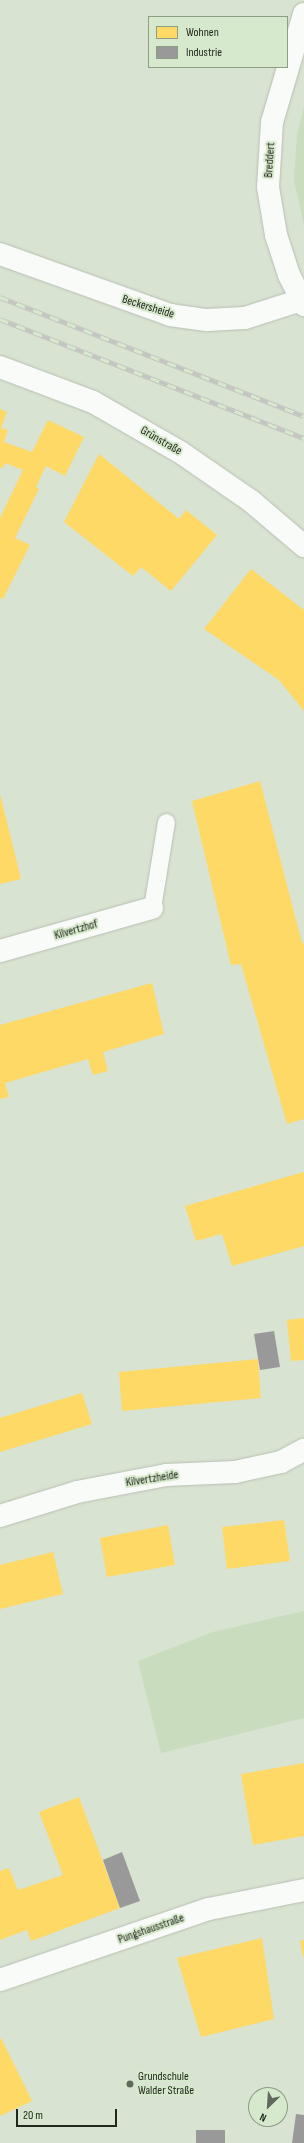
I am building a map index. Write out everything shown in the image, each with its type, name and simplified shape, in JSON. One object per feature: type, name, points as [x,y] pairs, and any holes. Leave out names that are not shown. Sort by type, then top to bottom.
[{"type":"street","name":"Breddert","points":[[302,302],[289,275],[276,235],[268,186],[272,122],[304,14]]},
{"type":"street","name":"Beckersheide","points":[[0,254],[170,315],[207,320],[245,318],[302,302]]},
{"type":"street","name":"Grünstraße","points":[[0,366],[93,402],[180,452],[251,501],[304,546]]},
{"type":"street","name":"Kilvertzhof","points":[[0,952],[152,908]]},
{"type":"street","name":"Kilvertzheide","points":[[0,1516],[77,1492],[166,1475],[235,1472],[281,1462],[304,1450]]},
{"type":"street","name":"Pungshausstraße","points":[[0,1980],[210,1909],[304,1890]]},
{"type":"lane","points":[[152,908],[166,822]]},
{"type":"green space","points":[[304,107],[304,225],[294,180],[297,135]]},
{"type":"green space","points":[[304,1611],[304,1718],[161,1753],[138,1661],[213,1632]]},
{"type":"building: Wohnen","points":[[0,409],[7,412],[1,428],[8,430],[4,442],[32,452],[48,420],[84,437],[65,476],[46,466],[36,487],[39,489],[15,538],[30,545],[3,599],[0,598],[0,518],[23,470],[5,463],[3,468],[0,467]]},
{"type":"building: Wohnen","points":[[99,454],[179,519],[186,510],[217,535],[171,591],[141,567],[133,576],[64,522]]},
{"type":"building: Wohnen","points":[[251,569],[304,610],[304,711],[279,680],[204,629]]},
{"type":"building: Wohnen","points":[[260,781],[302,943],[304,943],[304,1119],[287,1124],[241,964],[231,965],[192,801]]},
{"type":"building: Wohnen","points":[[0,794],[21,879],[0,884]]},
{"type":"building: Wohnen","points":[[152,983],[164,1034],[103,1052],[108,1071],[93,1075],[88,1059],[5,1083],[9,1097],[0,1099],[0,1025]]},
{"type":"building: Wohnen","points":[[304,1172],[304,1246],[232,1266],[222,1234],[196,1241],[185,1206]]},
{"type":"building: Wohnen","points":[[304,1318],[304,1360],[291,1361],[287,1320]]},
{"type":"building: Wohnen","points":[[258,1359],[261,1398],[122,1411],[119,1372]]},
{"type":"building: Wohnen","points":[[82,1393],[92,1424],[0,1452],[0,1418]]},
{"type":"building: Wohnen","points":[[284,1520],[290,1561],[227,1569],[222,1527]]},
{"type":"building: Wohnen","points":[[168,1525],[175,1565],[107,1577],[100,1538]]},
{"type":"building: Wohnen","points":[[53,1552],[63,1594],[0,1609],[0,1565]]},
{"type":"building: Wohnen","points":[[304,1763],[304,1836],[253,1845],[241,1774]]},
{"type":"building: Wohnen","points":[[79,1797],[120,1908],[31,1941],[27,1930],[0,1940],[0,1871],[9,1868],[18,1890],[63,1875],[39,1812]]},
{"type":"building: Wohnen","points":[[262,1938],[274,2019],[201,2037],[177,1958]]},
{"type":"building: Wohnen","points":[[304,1940],[304,1957],[303,1957],[300,1941]]},
{"type":"building: Wohnen","points":[[1,2038],[32,2101],[0,2116],[0,2039]]},
{"type":"building: Industrie","points":[[274,1331],[280,1367],[260,1370],[254,1334]]},
{"type":"building: Industrie","points":[[122,1852],[140,1901],[120,1908],[103,1860]]},
{"type":"building: Industrie","points":[[296,2114],[304,2115],[304,2143],[292,2143]]},
{"type":"building: Industrie","points":[[196,2130],[225,2130],[225,2143],[196,2143]]},
{"type":"railway","points":[[0,297],[304,416]]},
{"type":"railway","points":[[0,319],[304,438]]},
{"type":"place","name":"Grundschule Walder Straße","points":[[130,2084]]}]
